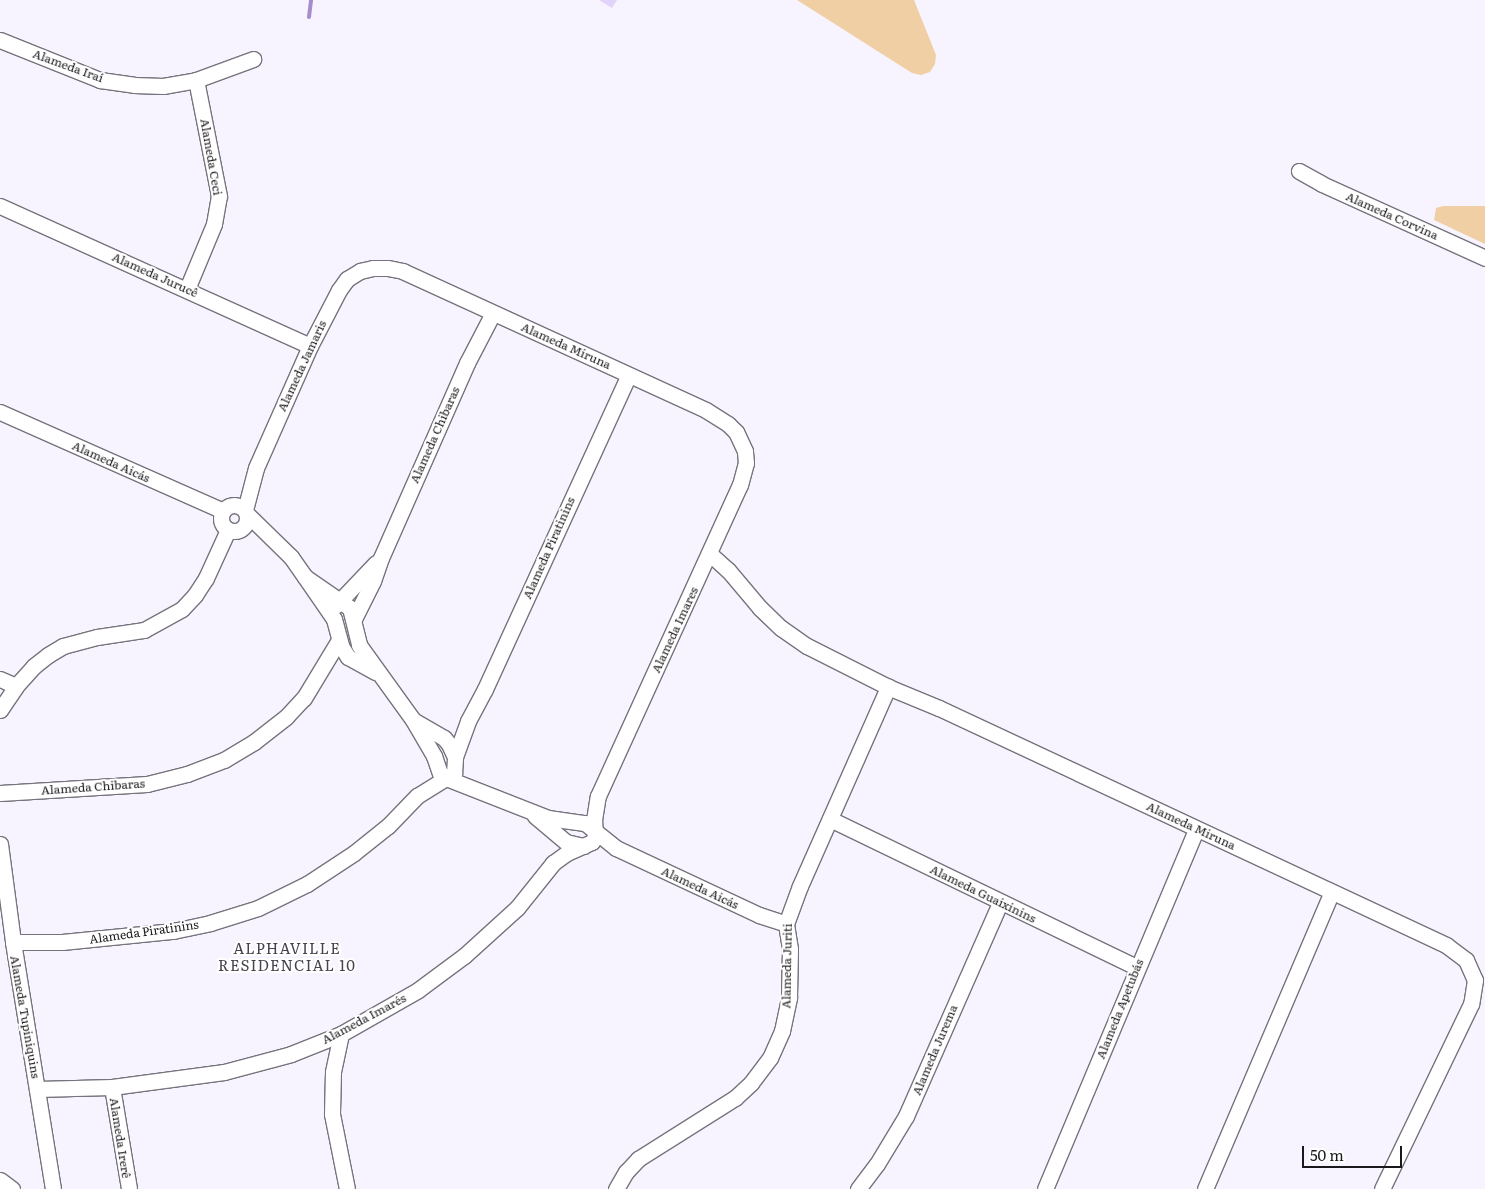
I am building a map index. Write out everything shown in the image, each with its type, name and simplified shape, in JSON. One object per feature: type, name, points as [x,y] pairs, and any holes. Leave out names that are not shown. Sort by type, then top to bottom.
[{"type":"street","name":"Alameda Iraí","points":[[0,40],[100,80],[134,85],[163,86],[196,80],[253,59]]},
{"type":"street","name":"Alameda Ceci","points":[[187,289],[214,224],[219,196],[196,80]]},
{"type":"street","name":"Alameda Corvina","points":[[1299,171],[1322,184],[1485,258]]},
{"type":"street","name":"Alameda Jurucê","points":[[0,206],[310,346]]},
{"type":"street","name":"Alameda Miruna","points":[[360,271],[387,268],[403,271],[706,410],[728,424],[742,443],[746,463]]},
{"type":"street","name":"Alameda Jamaris","points":[[234,530],[247,524],[237,510],[310,346],[339,290],[347,280],[360,271]]},
{"type":"street","name":"Alameda Chibaras","points":[[380,558],[467,363],[493,313]]},
{"type":"street","name":"Alameda Piratinins","points":[[452,768],[468,721],[485,689],[629,375]]},
{"type":"street","name":"Alameda Aicás","points":[[0,412],[237,510],[279,545],[305,577],[336,625],[339,640],[383,677],[413,720],[434,756],[439,773],[452,768]]},
{"type":"street","name":"Alameda Imares","points":[[598,796],[710,554],[740,485],[746,463]]},
{"type":"street","points":[[0,710],[16,686],[34,666],[63,646],[144,630],[182,609],[195,595],[234,530],[222,524],[237,510]]},
{"type":"street","name":"Alameda Aicás","points":[[234,530],[262,536],[279,545]]},
{"type":"street","name":"Alameda Miruna","points":[[710,554],[728,570],[760,608],[781,628],[807,646],[888,687],[939,708],[1330,893],[1446,945],[1466,960],[1475,980],[1471,1004],[1382,1189]]},
{"type":"street","points":[[329,613],[380,558]]},
{"type":"street","points":[[354,619],[373,581],[380,558]]},
{"type":"street","name":"Alameda Aicás","points":[[305,577],[350,608],[354,619],[353,651]]},
{"type":"street","name":"Alameda Chibaras","points":[[0,794],[147,784],[224,760],[254,742],[286,717],[304,698],[324,668],[339,640]]},
{"type":"street","points":[[324,668],[353,651]]},
{"type":"street","points":[[0,679],[16,686]]},
{"type":"street","name":"Alameda Juriti","points":[[616,1189],[626,1172],[638,1159],[651,1148],[735,1098],[751,1083],[770,1058],[782,1031],[789,997],[790,949],[786,924],[800,886],[888,687]]},
{"type":"street","name":"Alameda Aicás","points":[[413,720],[444,738],[453,749],[452,768]]},
{"type":"street","points":[[417,796],[429,774],[434,756],[444,738],[468,721]]},
{"type":"street","points":[[417,796],[452,768]]},
{"type":"street","name":"Alameda Aicás","points":[[452,768],[480,792],[531,812],[572,822],[585,823],[594,828],[616,848],[759,915],[786,924]]},
{"type":"street","name":"Alameda Piratinins","points":[[13,942],[62,942],[173,931],[210,923],[258,908],[308,884],[354,853],[388,826],[417,796]]},
{"type":"street","points":[[553,864],[558,837],[562,828],[572,822],[598,796]]},
{"type":"street","points":[[553,864],[567,853],[584,846],[594,839],[598,796]]},
{"type":"street","name":"Alameda Aicás","points":[[531,812],[566,842],[584,846],[616,848]]},
{"type":"street","name":"Alameda Guaixinins","points":[[830,819],[1000,903],[1136,967]]},
{"type":"street","name":"Alameda Apetubás","points":[[1045,1189],[1111,1035],[1136,967],[1196,828]]},
{"type":"street","name":"Alameda Tupiniquins","points":[[0,844],[13,942],[53,1189]]},
{"type":"street","name":"Alameda Imarés","points":[[37,1089],[112,1087],[186,1079],[253,1066],[291,1054],[341,1034],[418,990],[464,956],[517,908],[553,864]]},
{"type":"street","points":[[1205,1189],[1330,893]]},
{"type":"street","name":"Alameda Jurema","points":[[858,1189],[877,1164],[906,1116],[1000,903]]},
{"type":"street","points":[[341,1034],[334,1072],[332,1114],[347,1189]]},
{"type":"street","name":"Alameda Irerê","points":[[112,1087],[128,1189]]},
{"type":"street","points":[[0,1180],[12,1189]]},
{"type":"shaded area","points":[[797,0],[914,0],[936,55],[935,64],[930,72],[921,75],[912,73]]},
{"type":"shaded area","points":[[1443,206],[1485,206],[1485,244],[1434,220],[1436,208]]},
{"type":"building","points":[[599,0],[617,0],[612,8]]},
{"type":"waterway","points":[[309,17],[311,0]]},
{"type":"district","name":"ALPHAVILLE RESIDENCIAL 10","points":[[287,956]]}]
